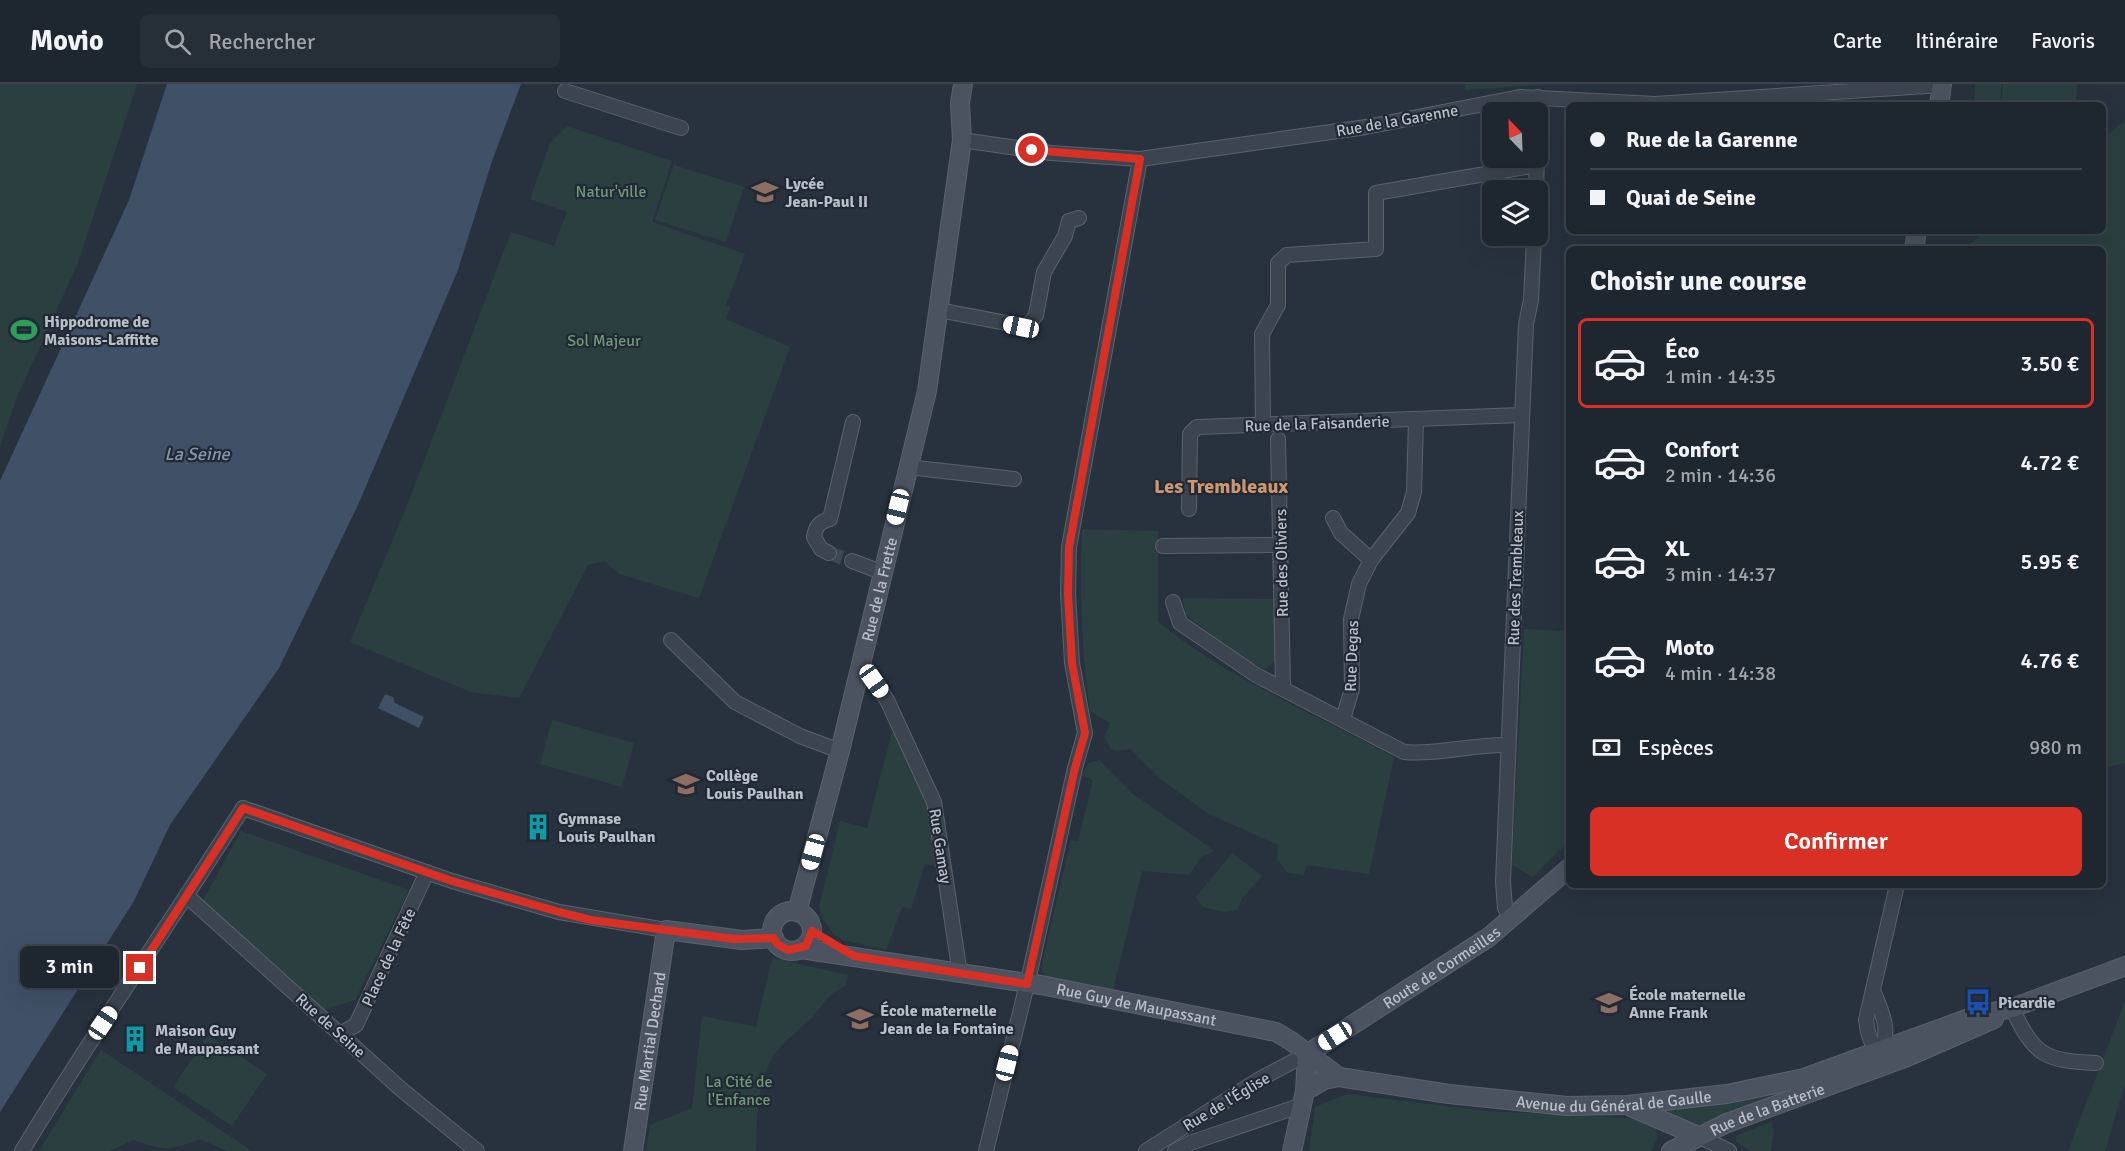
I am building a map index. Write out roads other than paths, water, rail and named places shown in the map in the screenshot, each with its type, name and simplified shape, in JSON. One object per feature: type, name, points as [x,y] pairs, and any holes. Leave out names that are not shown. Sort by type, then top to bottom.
[{"type":"main road","name":"Rue de la Frette","points":[[797,912],[862,663],[927,390],[962,140],[960,103],[963,84]]},
{"type":"main road","points":[[1939,102],[1942,84]]},
{"type":"main road","name":"Route de Cormeilles","points":[[1307,1054],[1432,976],[1511,920],[1566,871]]},
{"type":"main road","points":[[786,912],[797,912],[808,919],[812,931],[809,941],[801,949],[788,950],[782,948],[772,932],[776,920],[786,912]]},
{"type":"main road","points":[[666,930],[742,940],[774,938]]},
{"type":"main road","name":"Rue Martial Dechard","points":[[633,1151],[666,930]]},
{"type":"main road","name":"Rue Guy de Maupassant","points":[[812,931],[854,956]]},
{"type":"main road","name":"Rue Guy de Maupassant","points":[[801,949],[1027,984],[1275,1032],[1307,1054]]},
{"type":"main road","name":"Avenue du Général de Gaulle","points":[[1304,1098],[1324,1080],[1340,1077],[1449,1094],[1536,1103],[1628,1106],[1772,1087],[1884,1058],[1976,1016],[2012,1008],[2125,966]]},
{"type":"main road","points":[[1292,1151],[1304,1098],[1307,1054]]},
{"type":"main road","name":"Avenue du Général de Gaulle","points":[[1307,1054],[1340,1077]]},
{"type":"main road","name":"Rue de la Batterie","points":[[1671,1151],[1698,1136],[1863,1064]]},
{"type":"main road","points":[[1628,1106],[1670,1122],[1698,1136]]},
{"type":"main road","points":[[1660,1151],[1667,1141],[1670,1122]]},
{"type":"street","name":"Rue de la Garenne","points":[[1684,102],[1942,84]]},
{"type":"street","points":[[565,91],[681,128]]},
{"type":"street","points":[[1538,97],[1538,102]]},
{"type":"street","name":"Rue de la Garenne","points":[[962,140],[1052,153],[1140,159],[1366,127],[1520,98],[1622,102]]},
{"type":"street","points":[[986,1151],[1085,733],[1072,663],[1068,594],[1069,547],[1140,159]]},
{"type":"street","points":[[1263,425],[1262,334],[1278,305],[1278,263],[1287,255],[1376,249],[1376,193],[1502,168]]},
{"type":"street","points":[[939,310],[1027,327],[1036,315],[1044,272],[1065,236],[1069,220],[1079,218]]},
{"type":"street","name":"Rue des Trembleaux","points":[[1511,920],[1505,908],[1503,882],[1522,415],[1533,246]]},
{"type":"street","name":"Rue de la Faisanderie","points":[[1189,509],[1190,434],[1197,427],[1522,415]]},
{"type":"street","name":"Rue Degas","points":[[1343,719],[1352,689],[1351,619],[1359,584],[1371,560],[1408,513],[1414,492],[1416,420]]},
{"type":"street","points":[[829,553],[820,549],[814,537],[816,527],[822,521],[830,519],[853,422]]},
{"type":"street","name":"Rue des Oliviers","points":[[1278,439],[1283,687]]},
{"type":"street","points":[[908,467],[1014,479]]},
{"type":"street","points":[[1334,518],[1341,533],[1371,560]]},
{"type":"street","points":[[1163,546],[1281,545]]},
{"type":"street","points":[[852,561],[884,573]]},
{"type":"street","points":[[1173,602],[1180,623],[1256,675],[1283,687],[1404,752],[1419,753],[1484,744],[1508,745]]},
{"type":"street","points":[[670,640],[735,702],[800,736],[840,751]]},
{"type":"street","name":"Rue Gamay","points":[[862,663],[887,700],[934,802],[960,974]]},
{"type":"street","points":[[22,1151],[66,1077],[188,897],[242,804],[427,872],[559,912],[666,930]]},
{"type":"street","name":"Place de la Fête","points":[[340,1034],[356,1025],[427,872]]},
{"type":"street","points":[[1884,1058],[1870,1041],[1866,1020],[1896,888]]},
{"type":"street","name":"Rue de Seine","points":[[188,897],[340,1034],[477,1151]]},
{"type":"street","points":[[1873,990],[1887,1028],[1908,1049]]},
{"type":"street","points":[[2012,1008],[2032,1045],[2048,1056],[2070,1062],[2096,1063]]},
{"type":"street","points":[[1884,1058],[1887,1028]]},
{"type":"street","points":[[1863,1064],[1868,1033]]},
{"type":"street","name":"Rue de l'Église","points":[[1146,1151],[1248,1086],[1307,1054]]},
{"type":"street","points":[[1175,1151],[1304,1098]]},
{"type":"street","points":[[1698,1136],[1729,1151]]},
{"type":"water","name":"La Seine","points":[[167,84],[521,84],[492,161],[458,270],[358,505],[279,668],[170,825],[134,901],[0,1112],[0,481],[129,200]]},
{"type":"water","points":[[385,694],[393,697],[395,703],[424,717],[419,728],[378,708]]},
{"type":"tunnel","points":[[829,553],[852,561]]},
{"type":"place","name":"Lycée Jean-Paul II","points":[[765,192]]},
{"type":"place","name":"Hippodrome de Maisons-Laffitte","points":[[24,330]]},
{"type":"place","name":"Collège Louis Paulhan","points":[[686,784]]},
{"type":"place","name":"Gymnase Louis Paulhan","points":[[538,827]]},
{"type":"place","name":"Picardie","points":[[1978,1002]]},
{"type":"place","name":"École maternelle Anne Frank","points":[[1609,1003]]},
{"type":"place","name":"École maternelle Jean de la Fontaine","points":[[860,1019]]},
{"type":"place","name":"Maison Guy de Maupassant","points":[[135,1039]]},
{"type":"district","name":"Les Trembleaux","points":[[1221,486]]},
{"type":"park label","name":"Natur'ville","points":[[611,191]]},
{"type":"park label","name":"Sol Majeur","points":[[604,340]]},
{"type":"park label","name":"La Cité de l'Enfance","points":[[739,1090]]}]
